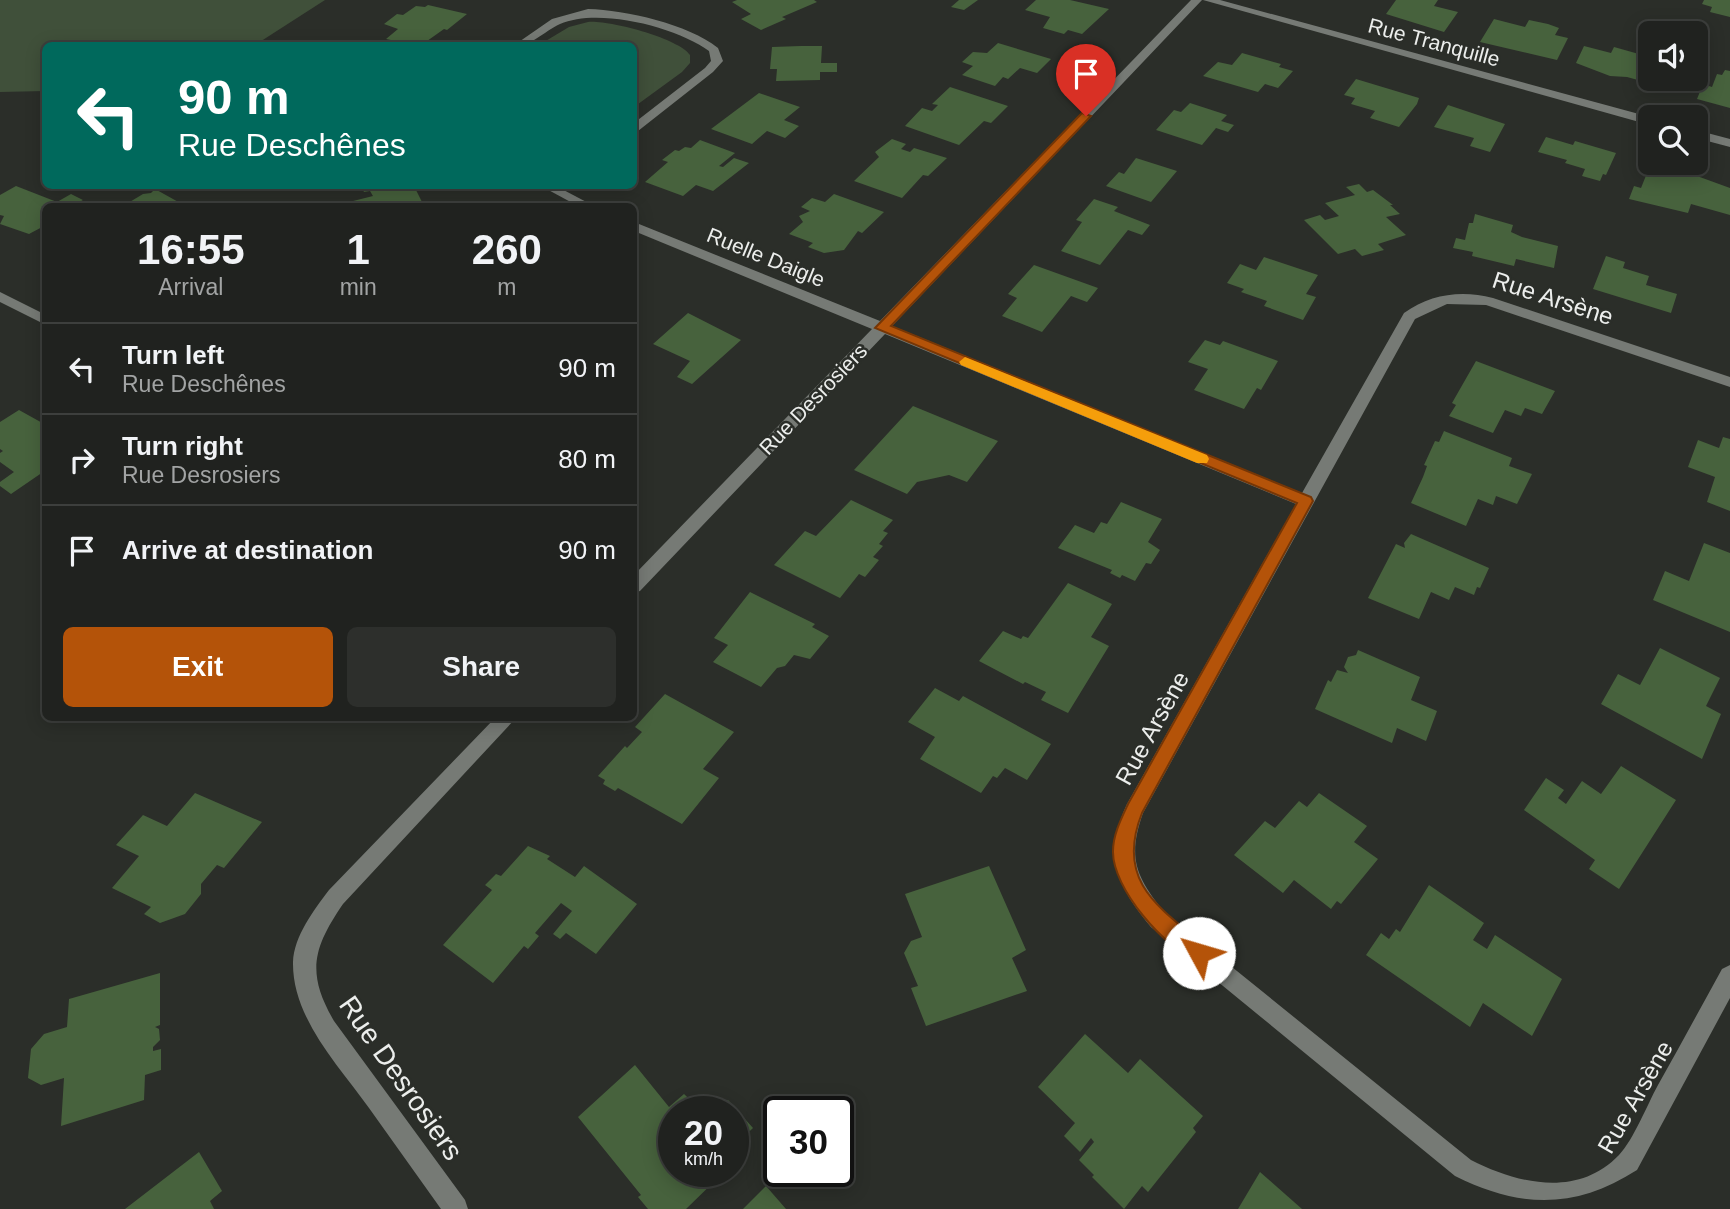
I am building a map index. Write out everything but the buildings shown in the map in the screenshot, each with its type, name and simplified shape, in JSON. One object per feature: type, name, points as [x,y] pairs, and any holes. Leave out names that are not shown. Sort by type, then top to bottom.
[{"type":"street","name":"Rue Desrosiers","points":[[637,583],[1197,0]]},
{"type":"street","name":"Rue Tranquille","points":[[1208,0],[1638,118]]},
{"type":"street","points":[[524,42],[561,19],[595,11],[625,15],[697,39],[714,50],[717,61],[709,70],[637,126]]},
{"type":"street","points":[[1708,137],[1730,143]]},
{"type":"street","points":[[553,189],[581,203]]},
{"type":"street","name":"Ruelle Daigle","points":[[637,227],[1305,501]]},
{"type":"street","points":[[0,296],[42,319]]},
{"type":"street","name":"Rue Arsène","points":[[1730,382],[1496,303],[1463,297],[1441,299],[1419,309],[1404,322],[1134,810],[1122,850],[1130,884],[1158,920],[1463,1168],[1513,1194],[1565,1199],[1586,1195],[1618,1175],[1629,1161],[1730,976]]},
{"type":"street","name":"Rue Desrosiers","points":[[456,1209],[326,1029],[308,991],[304,961],[318,921],[335,897],[504,721]]},
{"type":"green space","points":[[0,0],[325,0],[260,42],[42,42],[42,91],[0,92]]},
{"type":"green space","points":[[598,22],[626,27],[672,42],[690,55],[690,63],[682,72],[637,105],[637,42],[544,42],[569,27]]},
{"type":"slow traffic","points":[[965,362],[1202,459]]},
{"type":"route","points":[[1086,116],[882,328],[1305,501],[1134,810],[1126,831],[1122,850],[1130,884],[1158,920],[1199,953]]}]
